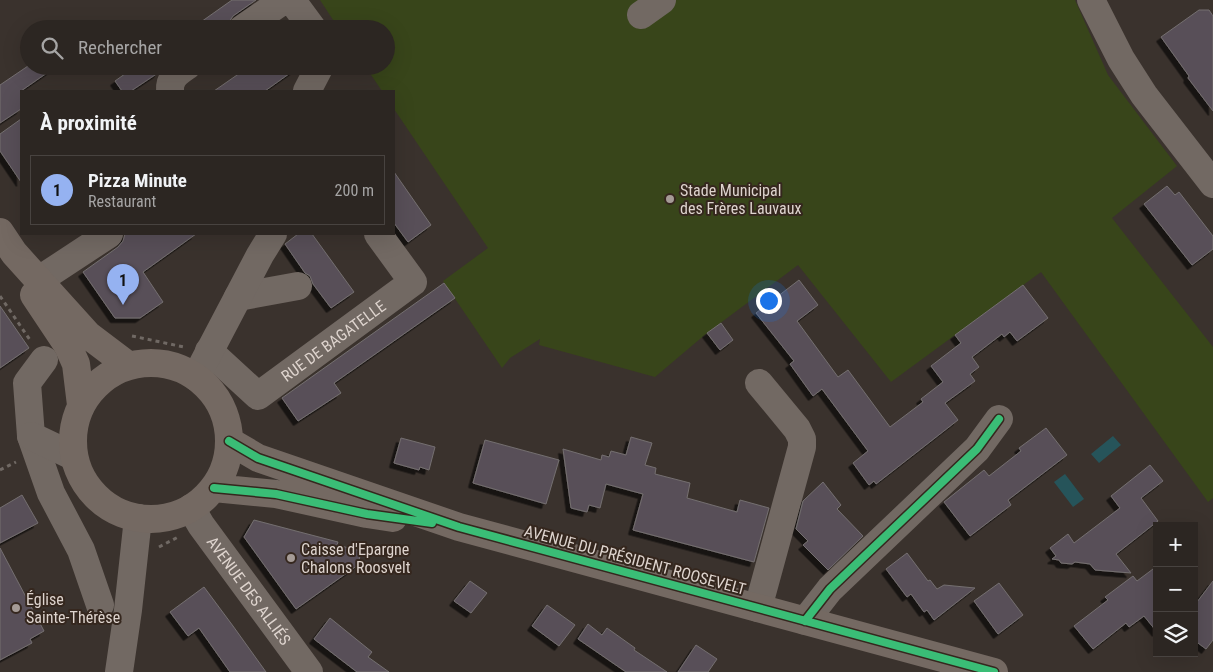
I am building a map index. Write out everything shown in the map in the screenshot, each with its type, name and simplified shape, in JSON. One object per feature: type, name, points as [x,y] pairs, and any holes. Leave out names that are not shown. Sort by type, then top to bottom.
[{"type":"main road","points":[[7,242],[88,335],[129,366]]},
{"type":"main road","points":[[7,242],[34,296],[68,346],[76,364],[81,405]]},
{"type":"main road","points":[[147,363],[164,364],[181,369],[196,377],[207,387],[220,406],[228,426],[227,458],[222,474],[214,488],[191,508],[170,517],[138,518],[120,513],[103,504],[89,490],[79,474],[73,456],[72,438],[74,422],[81,405],[98,383],[110,374],[129,366],[147,363]]},
{"type":"main road","name":"AVENUE DU PRÉSIDENT ROOSEVELT","points":[[229,441],[258,458],[459,527],[994,672]]},
{"type":"main road","name":"AVENUE DU PRÉSIDENT ROOSEVELT","points":[[214,488],[276,494],[367,514],[459,527]]},
{"type":"street","points":[[1091,0],[1104,27],[1136,82],[1213,184]]},
{"type":"street","points":[[255,20],[281,2],[293,2],[306,20]]},
{"type":"street","points":[[170,90],[169,86],[174,75]]},
{"type":"street","points":[[308,90],[315,75]]},
{"type":"street","points":[[39,280],[107,235]]},
{"type":"street","points":[[196,377],[272,235]]},
{"type":"street","name":"RUE DE BAGATELLE","points":[[210,351],[258,396],[414,282],[379,235]]},
{"type":"street","points":[[238,297],[298,286]]},
{"type":"street","points":[[44,360],[27,383],[32,436],[51,493],[81,550],[100,605]]},
{"type":"street","name":"AVENUE DU PRÉSIDENT ROOSEVELT","points":[[758,608],[802,447],[802,438],[797,429],[759,383]]},
{"type":"street","points":[[804,621],[830,589],[977,449],[999,419]]},
{"type":"street","points":[[32,436],[73,456]]},
{"type":"street","name":"AVENUE DES ALLIÉS","points":[[191,508],[309,672]]},
{"type":"street","points":[[119,672],[138,518]]},
{"type":"path","points":[[0,296],[44,360]]},
{"type":"green space","name":"Stade Municipal des Frères Lauvaux","points":[[320,0],[1075,0],[1108,75],[1177,166],[1112,218],[1213,347],[1213,498],[1208,502],[1041,272],[891,382],[798,265],[707,333],[655,377],[539,345],[540,339],[510,358],[502,368],[443,281],[488,248],[395,110],[395,90],[381,90],[371,75],[395,75],[395,20],[333,20]]},
{"type":"water","points":[[1113,436],[1121,445],[1099,463],[1091,454]]},
{"type":"water","points":[[1065,474],[1084,499],[1073,507],[1054,482]]},
{"type":"building","points":[[232,0],[256,0],[233,16],[230,20],[204,20]]},
{"type":"building","points":[[1199,10],[1209,10],[1213,16],[1213,111],[1161,37]]},
{"type":"building","points":[[20,71],[20,75],[44,75],[20,90],[20,110],[0,123],[0,85]]},
{"type":"building","points":[[123,75],[155,75],[132,90],[121,90],[115,81]]},
{"type":"building","points":[[237,75],[287,75],[266,90],[215,90]]},
{"type":"building","points":[[20,120],[20,181],[0,151],[0,134]]},
{"type":"building","points":[[395,173],[431,225],[408,242],[395,224]]},
{"type":"building","points":[[1167,186],[1175,195],[1179,192],[1213,236],[1213,249],[1192,265],[1144,204]]},
{"type":"building","points":[[125,235],[195,235],[143,272],[163,302],[140,318],[115,318],[83,272],[118,247]]},
{"type":"building","points":[[297,235],[313,235],[354,292],[331,308],[313,284],[310,276],[305,273],[285,244]]},
{"type":"building","points":[[799,280],[818,305],[797,321],[838,377],[848,370],[890,427],[923,402],[921,399],[943,382],[931,366],[961,343],[955,335],[1023,285],[1048,318],[1017,341],[1010,332],[1004,337],[1002,334],[972,357],[979,367],[970,374],[975,381],[945,403],[958,420],[876,484],[874,481],[869,485],[853,463],[868,451],[822,389],[813,396],[790,364],[794,361],[756,313]]},
{"type":"building","points":[[444,283],[455,298],[334,383],[341,393],[298,421],[282,398]]},
{"type":"building","points":[[0,306],[29,348],[0,368]]},
{"type":"building","points":[[721,323],[733,340],[720,350],[707,333]]},
{"type":"building","points":[[1046,428],[1067,455],[1008,500],[1011,505],[970,536],[944,502],[984,470],[989,476],[1021,451],[1019,448]]},
{"type":"building","points":[[631,437],[652,443],[645,465],[656,468],[655,474],[690,483],[687,498],[737,512],[740,500],[769,508],[754,562],[633,530],[643,494],[606,484],[600,508],[589,505],[587,512],[571,508],[563,449],[601,460],[602,455],[609,457],[611,451],[626,455]]},
{"type":"building","points":[[401,438],[435,447],[429,470],[420,467],[419,470],[394,463]]},
{"type":"building","points":[[485,440],[559,460],[546,504],[473,483]]},
{"type":"building","points":[[1150,465],[1163,481],[1141,498],[1158,521],[1153,522],[1153,525],[1116,554],[1131,573],[1095,570],[1090,564],[1061,563],[1059,560],[1052,559],[1056,556],[1050,548],[1068,534],[1074,543],[1120,508],[1111,496]]},
{"type":"building","points":[[823,482],[841,505],[837,509],[863,536],[828,570],[803,545],[808,541],[796,529],[803,501]]},
{"type":"building","points":[[22,495],[38,523],[0,543],[0,508]]},
{"type":"building","points":[[254,520],[338,542],[337,545],[361,551],[358,565],[296,609],[244,537]]},
{"type":"building","name":"Église Sainte-Thérèse","points":[[0,548],[44,631],[30,639],[32,643],[0,660]]},
{"type":"building","points":[[907,553],[928,581],[930,580],[937,589],[944,585],[975,588],[934,620],[927,610],[924,612],[911,594],[907,597],[886,569]]},
{"type":"building","points":[[1153,569],[1153,627],[1144,616],[1129,627],[1126,623],[1093,649],[1074,626],[1108,600],[1105,597],[1133,576],[1137,581]]},
{"type":"building","points":[[470,581],[487,593],[471,613],[454,601]]},
{"type":"building","points":[[1213,581],[1213,640],[1206,649],[1198,643],[1198,601]]},
{"type":"building","points":[[999,583],[1023,615],[998,634],[974,601]]},
{"type":"building","points":[[204,587],[266,672],[230,672],[199,628],[188,636],[170,612]]},
{"type":"building","points":[[547,605],[575,625],[559,646],[532,626]]},
{"type":"building","points":[[330,618],[372,652],[368,657],[389,672],[357,672],[314,639]]},
{"type":"building","points":[[588,624],[602,635],[607,628],[635,648],[634,650],[667,672],[626,672],[578,639]]},
{"type":"building","points":[[696,645],[717,659],[708,672],[678,672]]},
{"type":"cycle path","points":[[805,621],[830,589],[977,449],[999,419]]},
{"type":"cycle path","points":[[229,441],[258,458],[459,527],[994,672]]},
{"type":"cycle path","points":[[214,488],[276,494],[367,514],[432,523]]},
{"type":"place","name":"Stade Municipal des Frères Lauvaux","points":[[670,199]]},
{"type":"place","name":"Pizza Minute","points":[[123,305]]},
{"type":"place","name":"Caisse d'Epargne Chalons Roosvelt","points":[[291,558]]},
{"type":"place","name":"Église Sainte-Thérèse","points":[[16,608]]}]
